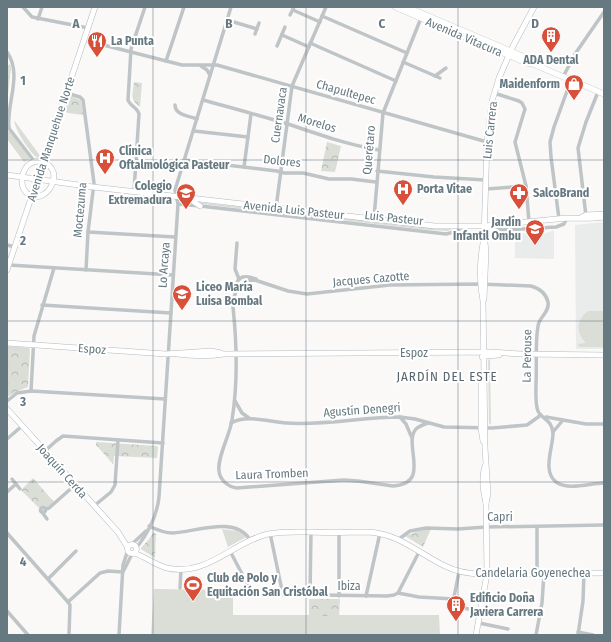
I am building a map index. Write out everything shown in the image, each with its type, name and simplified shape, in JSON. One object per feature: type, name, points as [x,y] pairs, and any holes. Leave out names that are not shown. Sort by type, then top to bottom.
[{"type":"main road","name":"Avenida Vitacura","points":[[395,7],[509,53]]},
{"type":"main road","name":"Avenida Vitacura","points":[[407,7],[509,53],[526,63],[533,64],[601,93]]},
{"type":"street","points":[[23,7],[29,15],[38,19],[88,28]]},
{"type":"street","points":[[38,19],[42,7]]},
{"type":"street","name":"Avenida Manquehue Norte","points":[[7,270],[95,7]]},
{"type":"street","points":[[134,191],[139,113],[128,100],[131,52],[145,7]]},
{"type":"street","points":[[166,62],[184,7]]},
{"type":"street","name":"Lo Arcaya","points":[[119,635],[123,572],[132,549],[145,537],[158,504],[178,204],[176,189],[231,7]]},
{"type":"street","name":"Cuernavaca","points":[[276,208],[292,86],[326,7]]},
{"type":"street","name":"Luis Carrera","points":[[476,635],[487,574],[486,503],[483,492],[483,473],[486,463],[481,334],[483,322],[482,250],[485,226],[486,142],[494,93],[509,53],[534,7]]},
{"type":"street","points":[[290,15],[293,8],[320,22]]},
{"type":"street","points":[[563,76],[575,54],[604,12]]},
{"type":"street","points":[[322,16],[407,53]]},
{"type":"street","name":"Querétaro","points":[[374,218],[383,113],[421,18]]},
{"type":"street","points":[[227,20],[257,29]]},
{"type":"street","points":[[255,34],[259,23]]},
{"type":"street","points":[[278,46],[285,27]]},
{"type":"street","points":[[282,35],[396,80]]},
{"type":"street","name":"Chapultepec","points":[[84,40],[182,66],[213,64],[486,142]]},
{"type":"street","points":[[7,52],[13,63],[14,71],[8,127],[34,161],[43,162],[49,165],[53,170],[53,182],[45,194],[39,197],[32,196],[26,193],[23,189],[22,178],[26,168],[34,161]]},
{"type":"street","points":[[403,62],[440,78]]},
{"type":"street","points":[[200,66],[206,69],[210,76]]},
{"type":"street","points":[[435,76],[446,68]]},
{"type":"street","points":[[559,219],[550,142],[571,80]]},
{"type":"street","name":"Moctezuma","points":[[66,93],[80,97],[83,100],[94,180],[88,232],[86,270]]},
{"type":"street","points":[[494,93],[519,101],[524,106],[524,113],[515,142],[526,186],[529,222]]},
{"type":"street","points":[[585,217],[578,148],[586,122],[601,93]]},
{"type":"street","name":"Morelos","points":[[203,100],[287,124],[359,147],[379,150]]},
{"type":"street","points":[[175,105],[175,110],[179,113],[197,119]]},
{"type":"street","points":[[244,167],[251,114]]},
{"type":"street","points":[[194,131],[248,137]]},
{"type":"street","name":"Dolores","points":[[184,160],[281,172],[303,173],[329,179],[351,179],[376,182]]},
{"type":"street","points":[[377,171],[434,177],[486,180]]},
{"type":"street","name":"Avenida Luis Pasteur","points":[[7,176],[426,225],[463,227],[567,218],[604,217]]},
{"type":"street","points":[[486,189],[526,186]]},
{"type":"street","points":[[187,197],[200,206]]},
{"type":"street","name":"Luis Pasteur","points":[[178,204],[446,234],[463,227]]},
{"type":"street","name":"Avenida Luis Pasteur","points":[[585,217],[604,214]]},
{"type":"street","points":[[494,225],[502,230],[556,227],[564,224],[567,218]]},
{"type":"street","points":[[88,232],[175,237]]},
{"type":"street","points":[[236,354],[233,307],[234,293],[239,279],[235,269],[237,243]]},
{"type":"street","points":[[7,245],[15,247]]},
{"type":"street","points":[[9,265],[173,275]]},
{"type":"street","points":[[31,390],[34,336],[54,268]]},
{"type":"street","name":"Jacques Cazotte","points":[[239,279],[248,276],[288,290],[307,294],[390,285],[483,284]]},
{"type":"street","name":"Jacques Cazotte","points":[[234,293],[240,285],[250,280],[262,282]]},
{"type":"street","name":"La Perouse","points":[[483,284],[531,286],[538,288],[548,301],[548,307],[538,326],[537,408],[541,415]]},
{"type":"street","points":[[42,306],[170,313]]},
{"type":"street","name":"Espoz","points":[[7,343],[168,354],[211,351],[224,354],[604,355]]},
{"type":"street","name":"Laura Tromben","points":[[236,354],[232,423],[219,469],[220,475],[224,482],[231,486],[237,488],[351,480],[398,486],[408,481],[414,471],[415,465],[412,439],[408,426],[400,417]]},
{"type":"street","points":[[7,401],[17,394],[31,390],[165,399]]},
{"type":"street","points":[[234,401],[242,413],[252,419]]},
{"type":"street","name":"Joaquín Cerda","points":[[7,409],[132,549]]},
{"type":"street","points":[[541,415],[586,424],[604,424]]},
{"type":"street","name":"Agustín Denegri","points":[[232,423],[240,419],[252,419],[280,423],[309,424],[400,417],[452,427],[484,428],[523,426],[532,422],[541,415]]},
{"type":"street","points":[[545,417],[550,423],[553,432],[549,463],[550,471],[555,481],[563,485],[573,486],[604,483]]},
{"type":"street","points":[[553,432],[563,420]]},
{"type":"street","points":[[412,439],[417,428],[428,423]]},
{"type":"street","points":[[7,439],[22,426]]},
{"type":"street","points":[[45,451],[63,436],[163,443]]},
{"type":"street","points":[[94,506],[111,492],[115,485],[118,440]]},
{"type":"street","points":[[12,479],[20,489]]},
{"type":"street","points":[[7,492],[16,484]]},
{"type":"street","points":[[47,519],[44,511],[75,485]]},
{"type":"street","points":[[149,526],[171,533],[211,527],[231,528],[244,532],[250,540]]},
{"type":"street","name":"Capri","points":[[399,539],[407,532],[419,528],[433,527],[458,529],[486,527],[604,526]]},
{"type":"street","points":[[536,527],[536,573]]},
{"type":"street","points":[[310,596],[311,532]]},
{"type":"street","points":[[270,533],[283,595]]},
{"type":"street","name":"Candelaria Goyenechea","points":[[132,549],[146,559],[163,567],[181,570],[197,568],[207,564],[250,540],[270,533],[380,533],[399,539],[419,552],[459,572],[474,574],[604,573]]},
{"type":"street","points":[[339,533],[339,596]]},
{"type":"street","points":[[366,596],[380,533]]},
{"type":"street","points":[[8,535],[70,605],[69,635]]},
{"type":"street","points":[[48,579],[76,551]]},
{"type":"street","name":"Ibiza","points":[[230,551],[248,587],[253,593],[258,595],[387,596],[398,593],[419,597],[454,599]]},
{"type":"street","points":[[398,593],[419,552]]},
{"type":"street","points":[[180,588],[181,570]]},
{"type":"street","points":[[68,602],[100,573],[108,571],[123,572]]},
{"type":"street","points":[[459,572],[453,604],[455,607],[481,611]]},
{"type":"street","points":[[536,635],[542,603],[544,573]]},
{"type":"street","points":[[584,573],[583,600],[578,634],[593,635]]},
{"type":"street","points":[[7,611],[28,635]]},
{"type":"street","points":[[478,623],[508,629]]},
{"type":"shaded area","points":[[604,222],[604,349],[576,349],[575,225]]},
{"type":"shaded area","name":"Jardín Infantil Ombu","points":[[554,230],[554,259],[515,258],[515,233],[533,234],[533,231],[543,231],[544,234]]},
{"type":"green space","points":[[10,64],[11,68],[7,103],[7,66]]},
{"type":"green space","points":[[134,82],[142,83],[140,107],[133,99]]},
{"type":"green space","points":[[70,96],[81,100],[83,115],[68,113],[65,110]]},
{"type":"green space","points":[[14,120],[41,157],[39,159],[31,152],[17,130]]},
{"type":"green space","points":[[7,131],[9,131],[30,159],[24,162],[7,139]]},
{"type":"green space","points":[[327,142],[341,146],[335,172],[321,171]]},
{"type":"green space","points":[[197,202],[452,229],[448,231],[429,230],[200,204]]},
{"type":"green space","points":[[588,311],[604,311],[604,347],[579,347],[578,344],[586,343],[580,335],[579,322]]},
{"type":"green space","points":[[7,346],[29,348],[30,350],[28,387],[7,397]]},
{"type":"green space","points":[[490,358],[491,425],[489,423],[488,361]]},
{"type":"green space","points":[[96,442],[156,446],[158,447],[157,458],[114,456],[113,464],[96,445]]},
{"type":"green space","points":[[33,478],[54,502],[47,507],[43,506],[39,508],[21,490]]},
{"type":"green space","points":[[222,529],[237,531],[248,536],[228,547]]},
{"type":"green space","points":[[431,529],[423,547],[405,536],[418,531]]},
{"type":"green space","points":[[153,532],[156,534],[155,558],[141,549]]},
{"type":"green space","name":"Club de Polo y Equitación San Cristóbal","points":[[154,589],[233,590],[233,615],[439,615],[440,635],[151,635]]},
{"type":"green space","points":[[309,599],[340,599],[339,616],[309,616]]},
{"type":"place","name":"ADA Dental","points":[[551,53]]},
{"type":"place","name":"La Punta","points":[[97,58]]},
{"type":"place","name":"Maidenform","points":[[574,101]]},
{"type":"place","name":"Clínica Oftalmológica Pasteur","points":[[105,175]]},
{"type":"place","name":"Porta Vitae","points":[[403,206]]},
{"type":"place","name":"Colegio Extremadura","points":[[186,210]]},
{"type":"place","name":"SalcoBrand","points":[[519,210]]},
{"type":"place","name":"Jardín Infantil Ombu","points":[[535,246]]},
{"type":"place","name":"Liceo María Luisa Bombal","points":[[182,311]]},
{"type":"place","name":"Club de Polo y Equitación San Cristóbal","points":[[193,602]]},
{"type":"place","name":"Edificio Doña Javiera Carrera","points":[[456,622]]},
{"type":"district","name":"JARDÍN DEL ESTE","points":[[447,376]]}]
